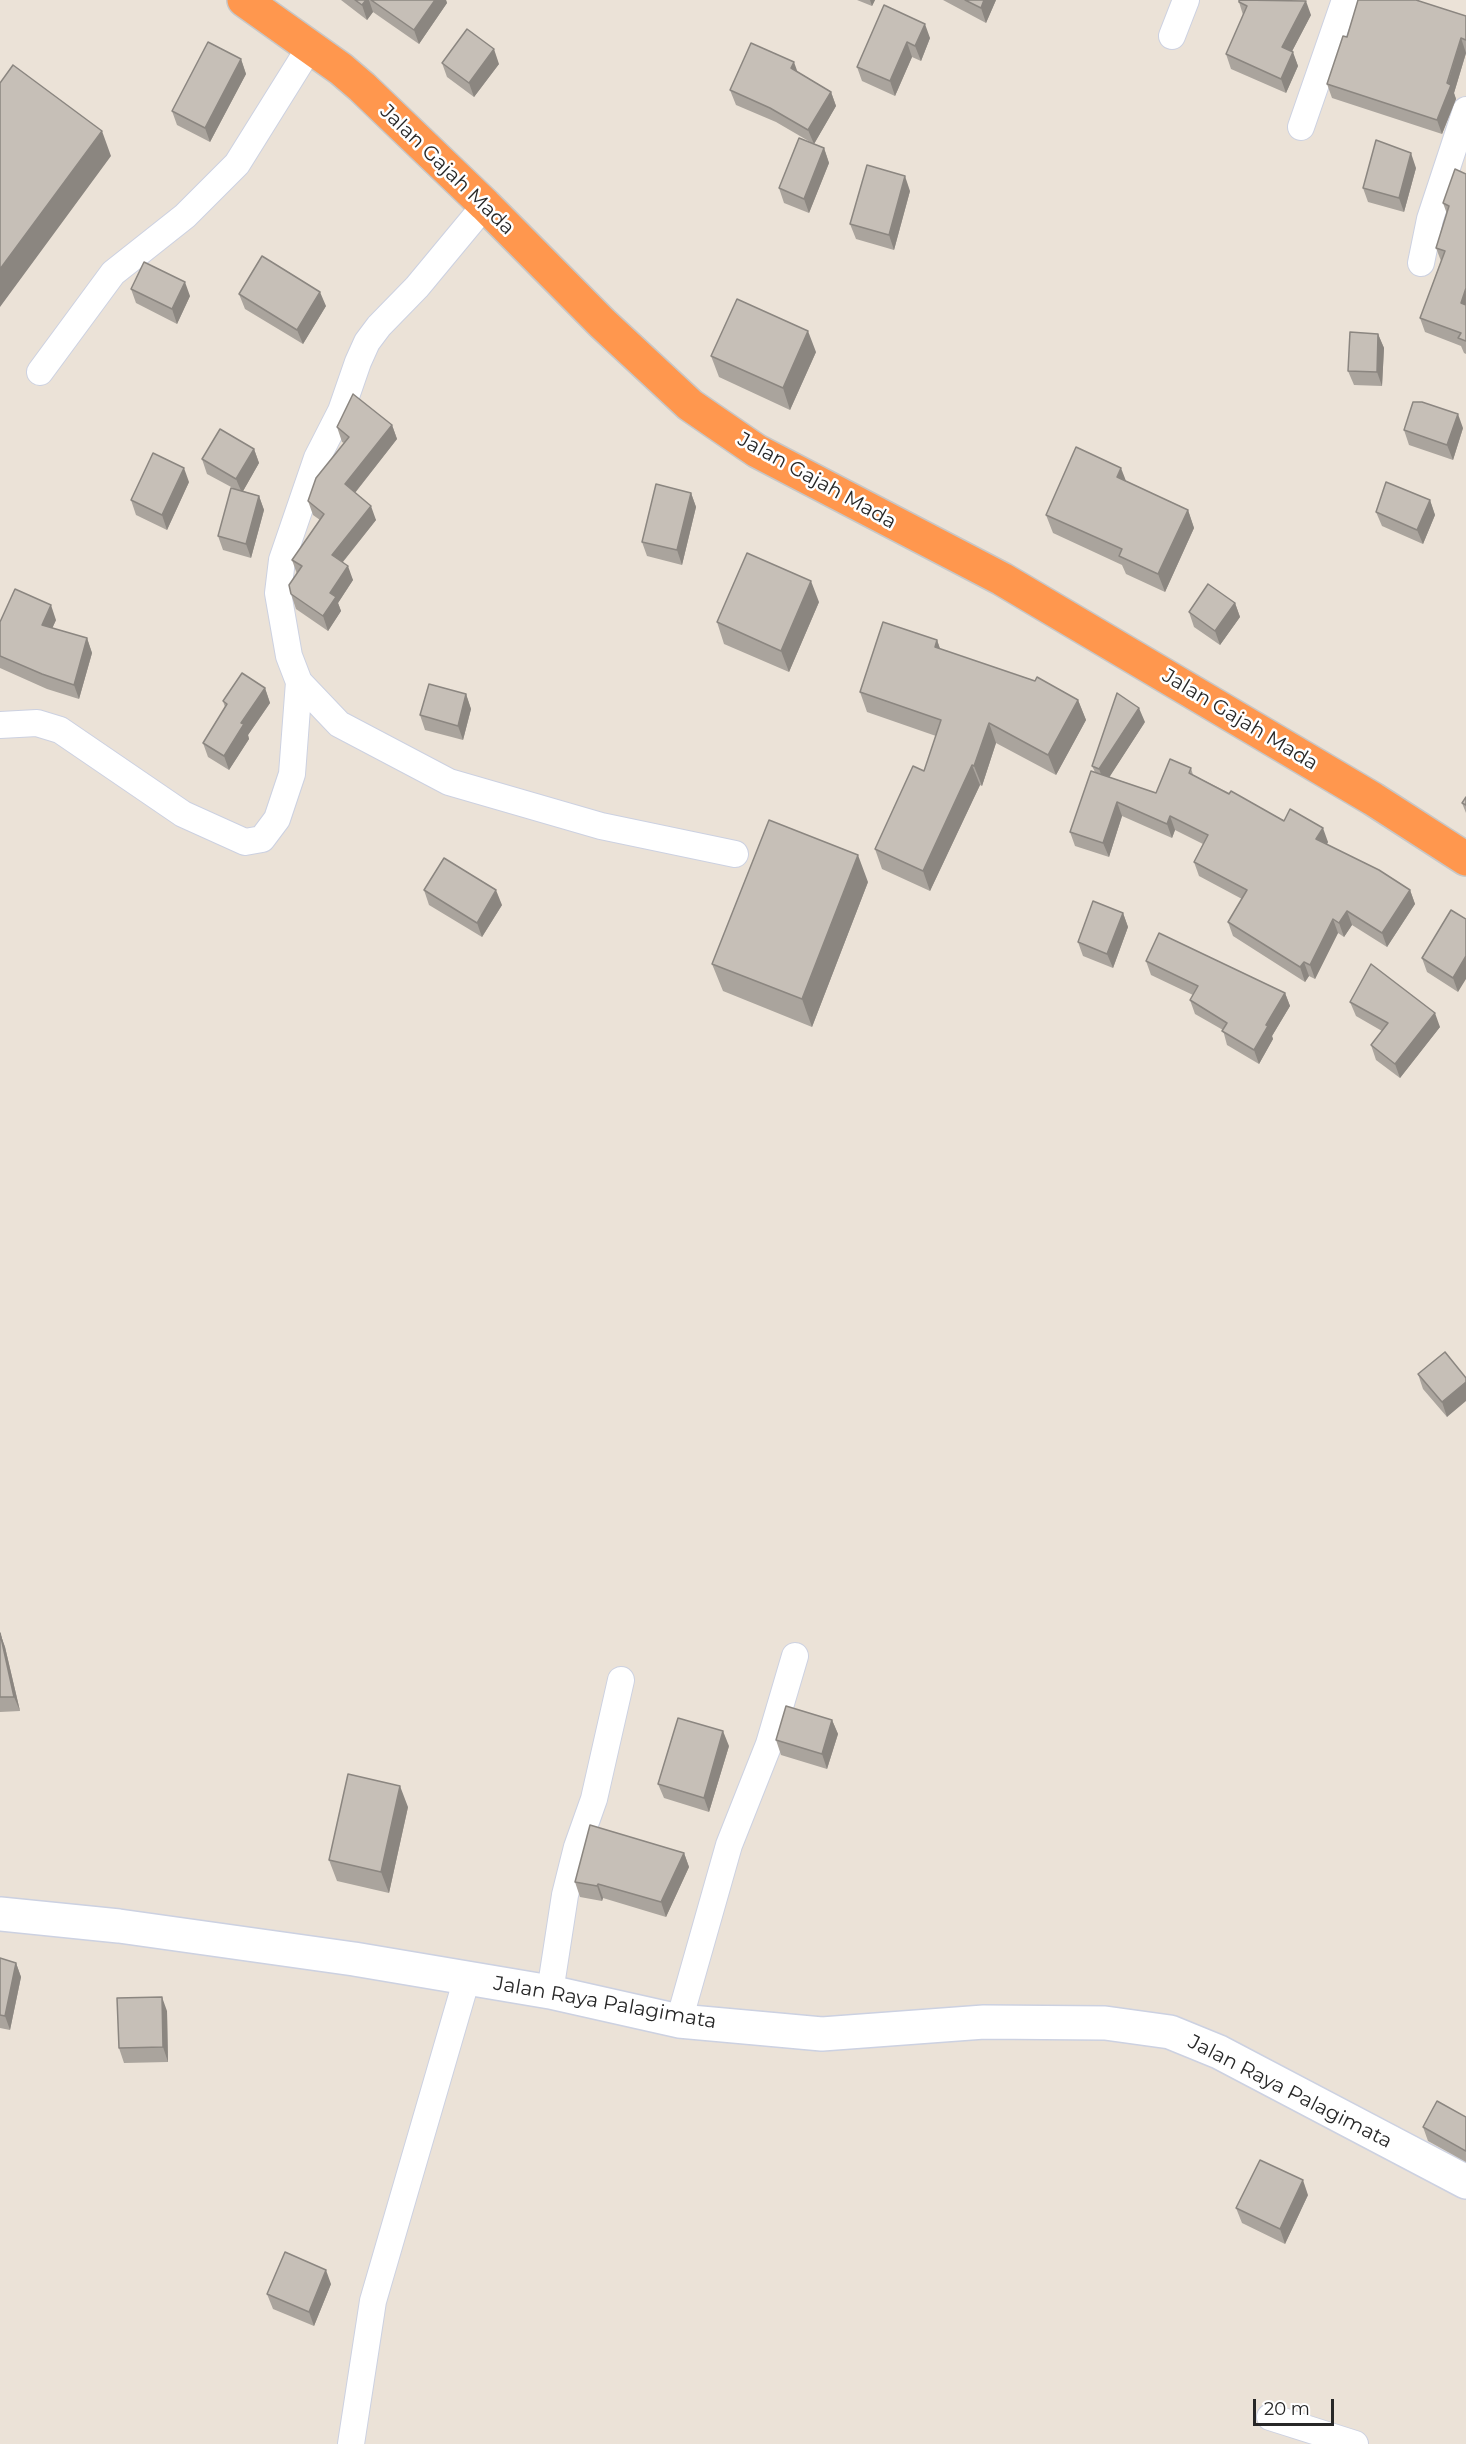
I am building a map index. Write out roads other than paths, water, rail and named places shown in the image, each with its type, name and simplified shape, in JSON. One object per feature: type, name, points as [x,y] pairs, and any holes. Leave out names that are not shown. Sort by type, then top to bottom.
[{"type":"highway","name":"Jalan Gajah Mada","points":[[244,0],[362,87],[485,205],[602,323],[690,405],[757,451],[1002,579],[1373,799],[1466,859]]},
{"type":"street","points":[[1172,36],[1186,0]]},
{"type":"street","points":[[1301,127],[1345,0]]},
{"type":"street","points":[[40,372],[113,273],[185,216],[237,164],[310,47]]},
{"type":"street","points":[[1421,263],[1430,219],[1466,110]]},
{"type":"street","points":[[485,205],[367,342],[341,411],[317,458],[282,560],[278,593],[289,656],[299,682],[339,724],[449,782],[601,826],[735,854]]},
{"type":"street","points":[[0,725],[37,723],[60,730],[183,814],[245,842],[262,839],[277,819],[292,774],[299,682]]},
{"type":"street","points":[[679,2021],[729,1845],[769,1744],[795,1656]]},
{"type":"street","points":[[550,1992],[565,1895],[577,1847],[594,1799],[621,1680]]},
{"type":"street","name":"Jalan Raya Palagimata","points":[[0,1914],[119,1926],[467,1978],[550,1992],[679,2021],[822,2034],[984,2022],[1105,2023],[1170,2032],[1219,2052],[1466,2182]]},
{"type":"street","points":[[351,2444],[373,2301],[467,1978]]},
{"type":"street","points":[[1270,2417],[1355,2444]]}]
